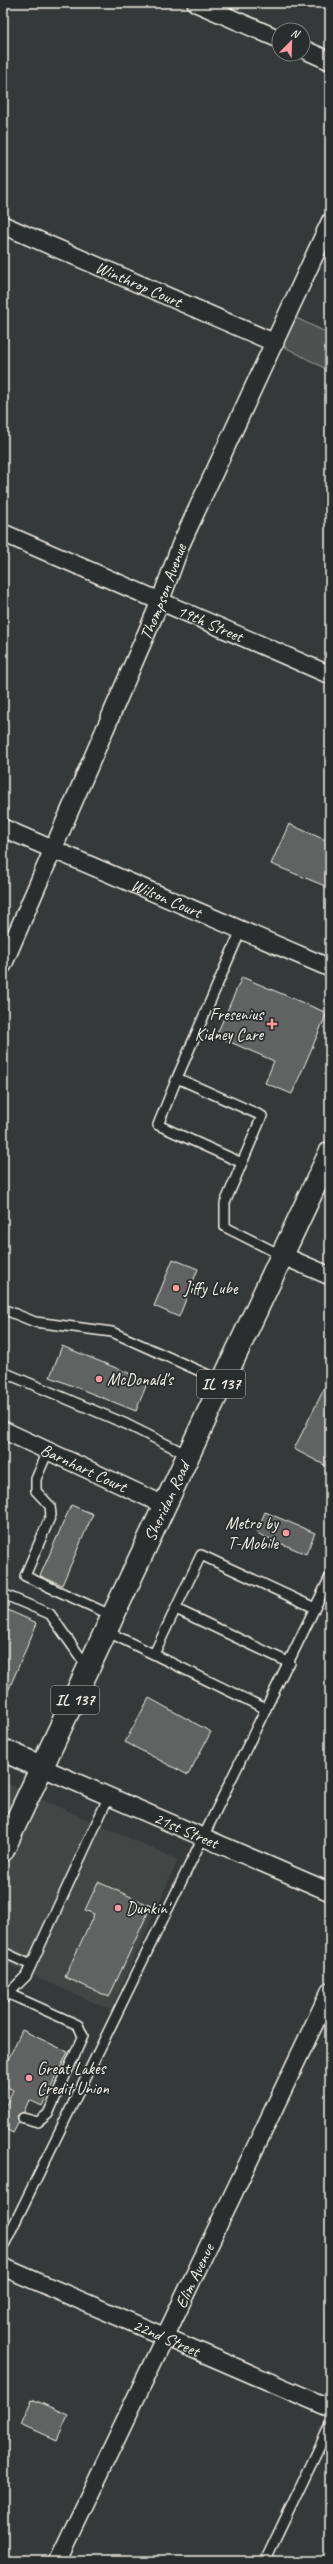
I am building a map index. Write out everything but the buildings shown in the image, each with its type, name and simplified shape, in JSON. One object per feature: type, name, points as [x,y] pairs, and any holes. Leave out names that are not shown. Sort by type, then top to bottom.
[{"type":"main road","name":"Sheridan Road","points":[[3,1850],[43,1768],[164,1505],[330,1153]]},
{"type":"main road","points":[[3,1750],[43,1768]]},
{"type":"street","points":[[196,3],[271,36]]},
{"type":"street","points":[[311,53],[330,61]]},
{"type":"street","name":"Thompson Avenue","points":[[3,965],[160,602],[181,544],[330,222]]},
{"type":"street","name":"Winthrop Court","points":[[3,225],[275,343]]},
{"type":"street","name":"19th Street","points":[[3,533],[330,675]]},
{"type":"street","name":"Wilson Court","points":[[3,828],[330,968]]},
{"type":"street","points":[[281,1255],[330,1276]]},
{"type":"street","name":"Barnhart Court","points":[[3,1430],[164,1505]]},
{"type":"street","name":"21st Street","points":[[43,1768],[330,1892]]},
{"type":"street","name":"Elim Avenue","points":[[58,2561],[330,1991]]},
{"type":"street","name":"22nd Street","points":[[3,2267],[330,2408]]},
{"type":"lane","points":[[242,930],[158,1125],[242,1163]]},
{"type":"lane","points":[[177,1078],[262,1116],[225,1203],[225,1228],[281,1255]]},
{"type":"lane","points":[[3,1309],[35,1322],[112,1332],[222,1381]]},
{"type":"lane","points":[[3,1372],[126,1424],[188,1455]]},
{"type":"lane","points":[[48,1451],[36,1479],[36,1491],[50,1506],[51,1515],[25,1576],[110,1623],[154,1654],[266,1709]]},
{"type":"lane","points":[[154,1654],[201,1555],[316,1608]]},
{"type":"lane","points":[[3,2247],[203,1836],[290,1662],[330,1577]]},
{"type":"lane","points":[[3,1594],[50,1614],[89,1669]]},
{"type":"lane","points":[[176,1609],[290,1662]]},
{"type":"lane","points":[[23,2118],[38,2122],[48,2114],[83,2036],[78,2025],[6,1997],[26,1976],[109,1796]]},
{"type":"lane","points":[[3,1952],[31,1964]]},
{"type":"lane","points":[[265,2561],[330,2425]]},
{"type":"shaded area","points":[[294,317],[330,334],[330,371],[281,345]]},
{"type":"shaded area","points":[[3,1782],[178,1860],[111,2010],[3,1962]]},
{"type":"place","name":"Fresenius Kidney Care","points":[[272,1024]]},
{"type":"place","name":"Jiffy Lube","points":[[176,1288]]},
{"type":"place","name":"McDonald's","points":[[99,1379]]},
{"type":"place","name":"Metro by T-Mobile","points":[[286,1533]]},
{"type":"place","name":"Dunkin'","points":[[118,1908]]},
{"type":"place","name":"Great Lakes Credit Union","points":[[29,2078]]}]
